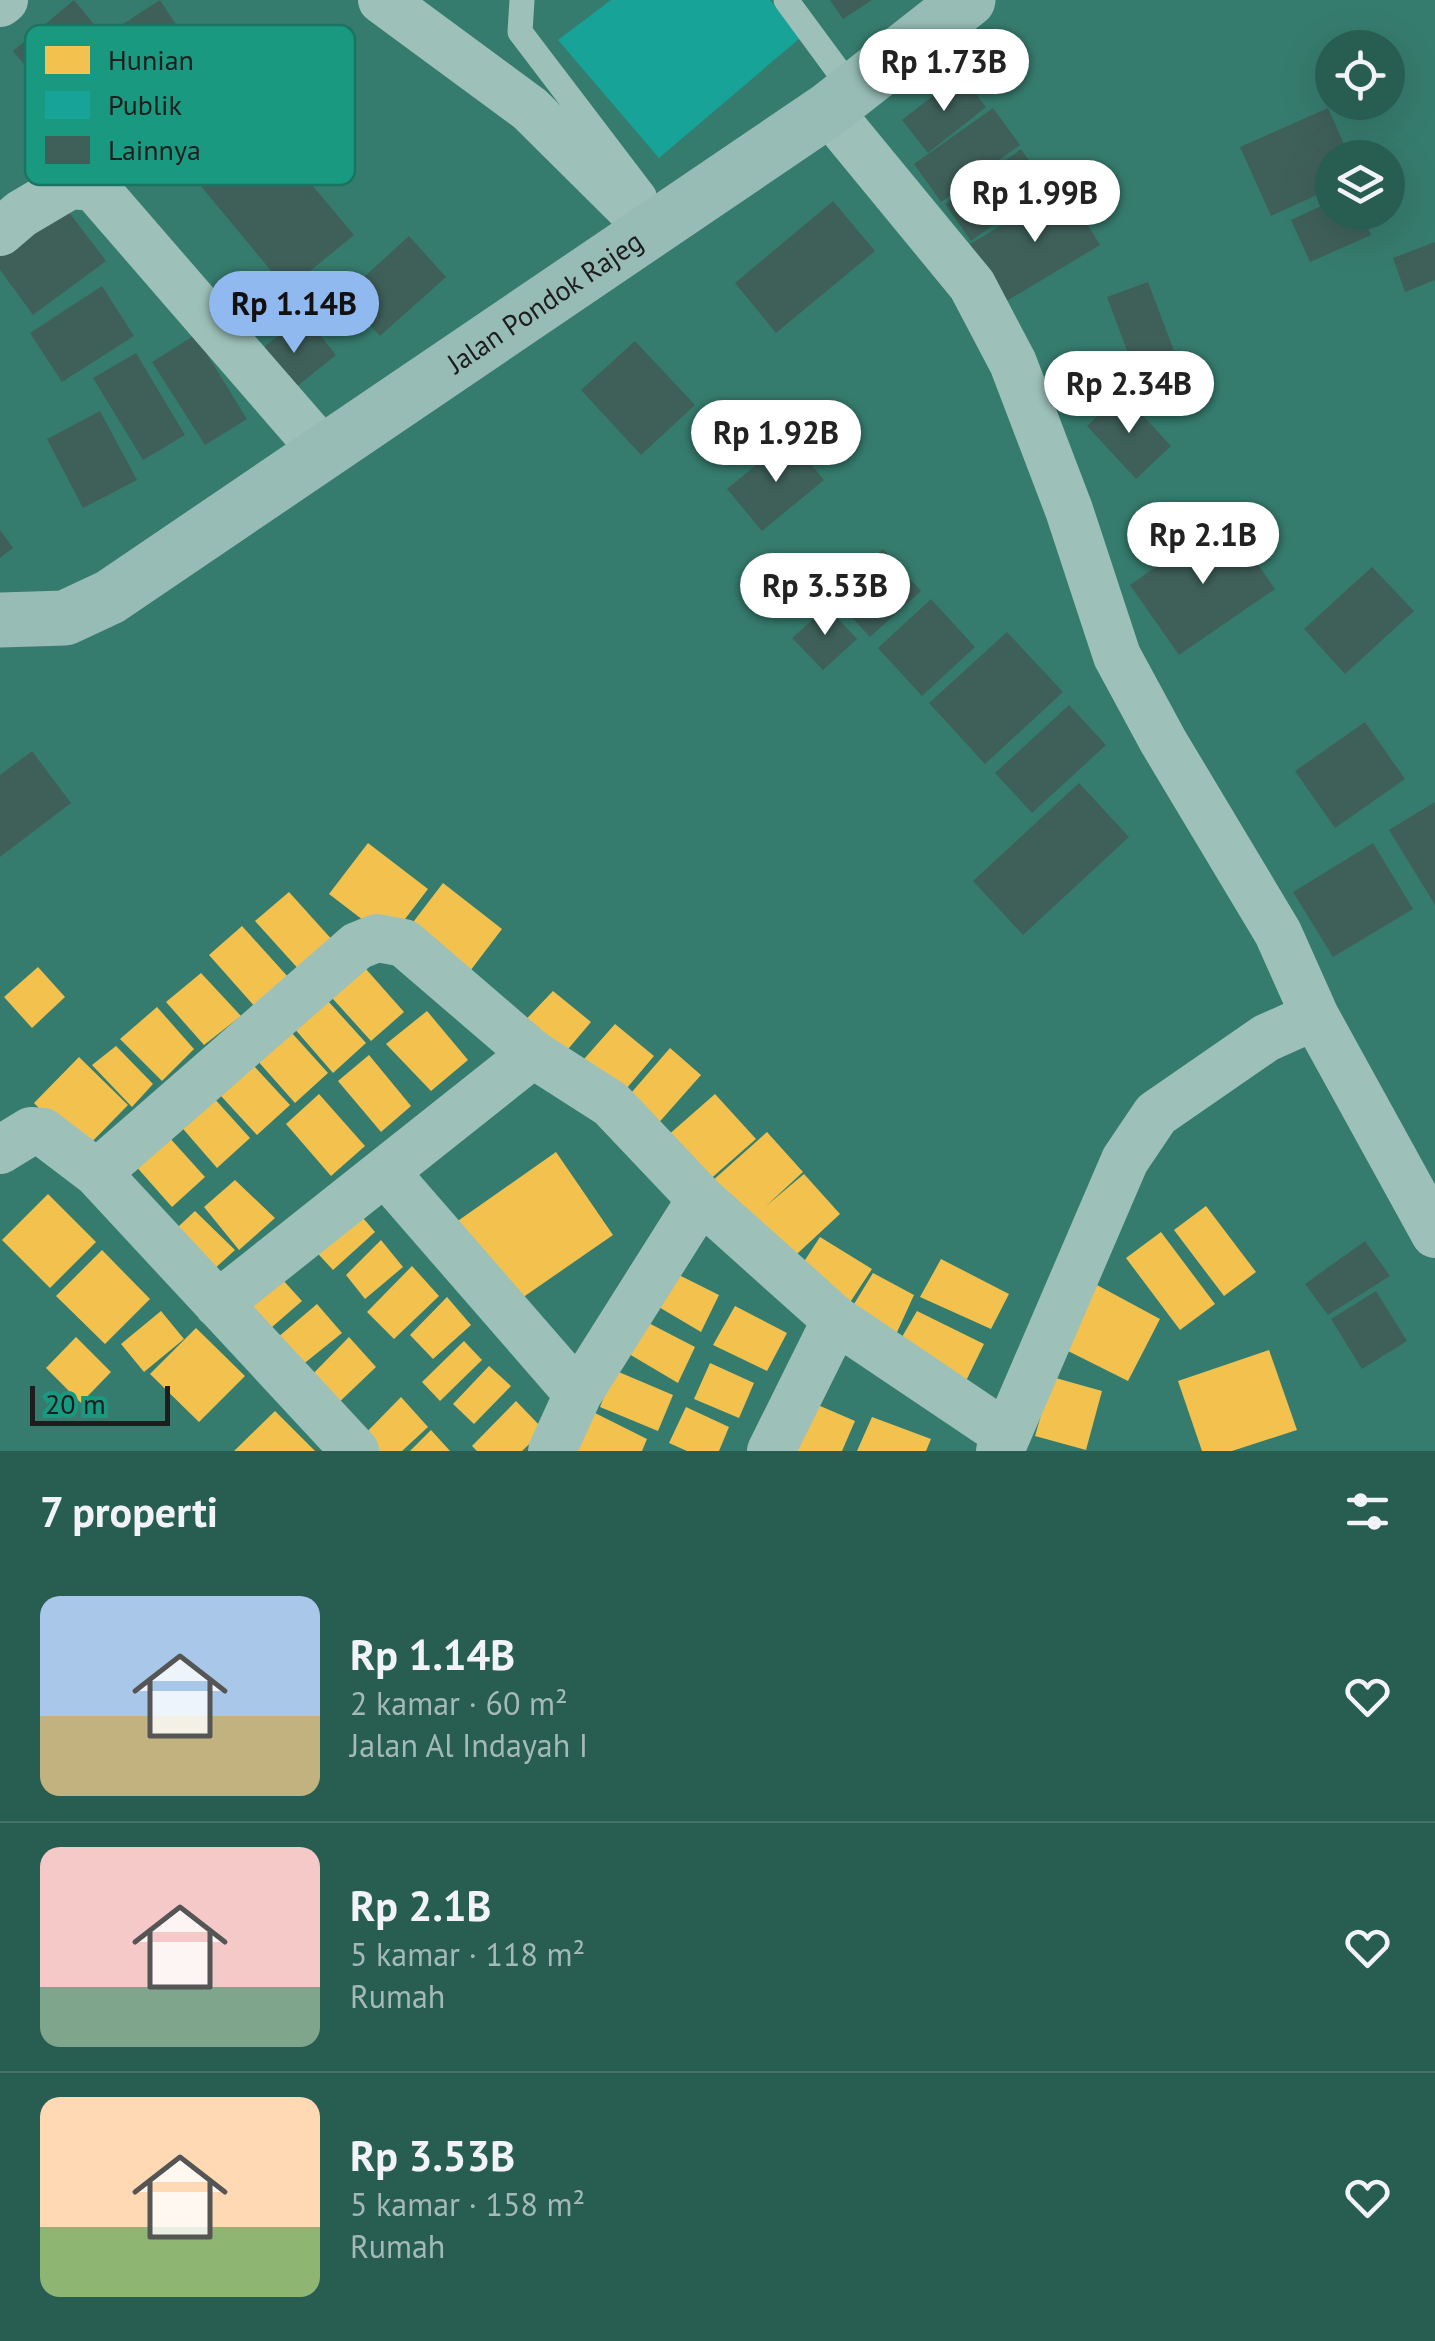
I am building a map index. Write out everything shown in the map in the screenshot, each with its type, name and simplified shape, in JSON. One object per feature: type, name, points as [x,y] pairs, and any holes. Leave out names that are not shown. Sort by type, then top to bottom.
[{"type":"main road","name":"Jalan Pondok Rajeg","points":[[0,620],[65,618],[110,597],[841,101],[968,0]]},
{"type":"street","points":[[382,0],[530,108],[658,226]]},
{"type":"street","points":[[841,101],[972,285],[1013,362],[1118,656],[1162,742],[1278,934],[1315,1016],[1435,1234]]},
{"type":"street","points":[[7,211],[70,185],[94,187],[322,450]]},
{"type":"street","points":[[98,1173],[357,946],[377,938],[404,942],[533,1054],[611,1104],[701,1198],[836,1320],[1003,1443],[1126,1160],[1156,1114],[1266,1038],[1315,1016]]},
{"type":"street","points":[[1266,1038],[1339,1060]]},
{"type":"street","points":[[218,1304],[533,1054]]},
{"type":"street","points":[[0,1150],[31,1131],[43,1132],[98,1173],[356,1451]]},
{"type":"street","points":[[385,1172],[578,1394]]},
{"type":"street","points":[[552,1451],[578,1394],[701,1198]]},
{"type":"street","points":[[771,1451],[836,1320]]},
{"type":"lane","points":[[522,0],[520,32],[658,226]]},
{"type":"lane","points":[[786,0],[841,101]]},
{"type":"building: Hunian","points":[[368,843],[428,889],[389,940],[329,894]]},
{"type":"building: Hunian","points":[[443,883],[502,929],[464,979],[404,934]]},
{"type":"building: Hunian","points":[[289,892],[335,943],[302,973],[255,921]]},
{"type":"building: Hunian","points":[[242,926],[289,978],[256,1008],[209,955]]},
{"type":"building: Hunian","points":[[358,960],[404,1012],[371,1041],[324,989]]},
{"type":"building: Hunian","points":[[38,967],[65,997],[32,1028],[4,997]]},
{"type":"building: Hunian","points":[[201,973],[241,1016],[204,1045],[166,1002]]},
{"type":"building: Hunian","points":[[319,991],[366,1043],[333,1073],[287,1020]]},
{"type":"building: Hunian","points":[[553,991],[591,1022],[558,1061],[514,1032]]},
{"type":"building: Hunian","points":[[157,1007],[194,1049],[162,1081],[120,1039]]},
{"type":"building: Hunian","points":[[427,1011],[468,1060],[431,1091],[386,1044]]},
{"type":"building: Hunian","points":[[282,1022],[328,1073],[295,1103],[249,1051]]},
{"type":"building: Hunian","points":[[615,1024],[654,1056],[621,1095],[577,1067]]},
{"type":"building: Hunian","points":[[116,1046],[153,1084],[132,1107],[92,1065]]},
{"type":"building: Hunian","points":[[670,1048],[701,1075],[655,1127],[625,1100]]},
{"type":"building: Hunian","points":[[243,1054],[290,1105],[257,1135],[210,1084]]},
{"type":"building: Hunian","points":[[369,1055],[411,1106],[381,1132],[338,1081]]},
{"type":"building: Hunian","points":[[79,1057],[128,1105],[82,1152],[34,1103]]},
{"type":"building: Hunian","points":[[204,1087],[250,1138],[217,1168],[171,1115]]},
{"type":"building: Hunian","points":[[319,1094],[365,1146],[331,1176],[286,1124]]},
{"type":"building: Hunian","points":[[715,1094],[756,1139],[699,1189],[658,1144]]},
{"type":"building: Hunian","points":[[159,1126],[205,1177],[172,1207],[126,1155]]},
{"type":"building: Hunian","points":[[767,1132],[803,1172],[766,1206],[804,1174],[840,1214],[784,1266],[711,1182]]},
{"type":"building: Hunian","points":[[556,1152],[613,1235],[509,1307],[452,1225]]},
{"type":"building: Hunian","points":[[235,1180],[275,1218],[239,1250],[204,1207]]},
{"type":"building: Hunian","points":[[48,1194],[96,1242],[50,1288],[2,1240]]},
{"type":"building: Hunian","points":[[352,1205],[375,1232],[333,1270],[309,1244]]},
{"type":"building: Hunian","points":[[1206,1206],[1256,1272],[1224,1296],[1174,1230]]},
{"type":"building: Hunian","points":[[195,1211],[235,1250],[200,1282],[165,1239]]},
{"type":"building: Hunian","points":[[1161,1232],[1215,1304],[1180,1330],[1126,1258]]},
{"type":"building: Hunian","points":[[820,1237],[872,1269],[845,1310],[794,1277]]},
{"type":"building: Hunian","points":[[381,1240],[403,1267],[365,1299],[346,1275]]},
{"type":"building: Hunian","points":[[102,1250],[150,1299],[105,1344],[56,1296]]},
{"type":"building: Hunian","points":[[941,1259],[1009,1294],[991,1329],[920,1297]]},
{"type":"building: Hunian","points":[[412,1266],[439,1296],[394,1339],[367,1312]]},
{"type":"building: Hunian","points":[[661,1266],[719,1295],[701,1332],[647,1300]]},
{"type":"building: Hunian","points":[[873,1273],[914,1295],[888,1352],[843,1322]]},
{"type":"building: Hunian","points":[[282,1279],[302,1301],[264,1334],[245,1312]]},
{"type":"building: Hunian","points":[[1097,1285],[1160,1319],[1128,1381],[1064,1349]]},
{"type":"building: Hunian","points":[[447,1297],[471,1325],[433,1359],[410,1335]]},
{"type":"building: Hunian","points":[[317,1304],[342,1333],[301,1366],[277,1338]]},
{"type":"building: Hunian","points":[[735,1306],[787,1333],[767,1371],[713,1345]]},
{"type":"building: Hunian","points":[[161,1311],[184,1339],[144,1372],[121,1344]]},
{"type":"building: Hunian","points":[[917,1311],[984,1344],[966,1381],[895,1349]]},
{"type":"building: Hunian","points":[[637,1317],[695,1347],[678,1383],[624,1351]]},
{"type":"building: Hunian","points":[[196,1328],[245,1376],[199,1422],[150,1374]]},
{"type":"building: Hunian","points":[[76,1337],[111,1372],[81,1403],[46,1368]]},
{"type":"building: Hunian","points":[[349,1337],[376,1367],[332,1409],[304,1383]]},
{"type":"building: Hunian","points":[[464,1341],[482,1360],[440,1401],[422,1382]]},
{"type":"building: Hunian","points":[[1269,1350],[1297,1430],[1232,1451],[1202,1451],[1178,1381]]},
{"type":"building: Hunian","points":[[710,1363],[754,1383],[739,1418],[694,1399]]},
{"type":"building: Hunian","points":[[489,1366],[511,1386],[474,1424],[453,1404]]},
{"type":"building: Hunian","points":[[614,1370],[673,1395],[658,1431],[600,1407]]},
{"type":"building: Hunian","points":[[1052,1377],[1102,1391],[1086,1450],[1035,1436]]},
{"type":"building: Hunian","points":[[401,1397],[428,1427],[402,1451],[364,1451],[356,1443]]},
{"type":"building: Hunian","points":[[804,1399],[855,1421],[842,1451],[792,1451]]},
{"type":"building: Hunian","points":[[516,1401],[544,1430],[522,1451],[477,1451],[472,1446]]},
{"type":"building: Hunian","points":[[686,1407],[729,1427],[719,1451],[687,1451],[669,1443]]},
{"type":"building: Hunian","points":[[275,1411],[315,1451],[234,1451]]},
{"type":"building: Hunian","points":[[593,1412],[647,1439],[642,1451],[577,1451]]},
{"type":"building: Hunian","points":[[872,1417],[931,1439],[926,1451],[857,1451]]},
{"type":"building: Hunian","points":[[431,1430],[450,1451],[410,1451]]},
{"type":"building: Publik","points":[[611,0],[770,0],[800,38],[659,158],[558,40]]},
{"type":"building: Lainnya","points":[[74,0],[95,25],[44,25]]},
{"type":"building: Lainnya","points":[[160,0],[176,25],[124,25]]},
{"type":"building: Lainnya","points":[[830,0],[872,0],[843,19]]},
{"type":"building: Lainnya","points":[[25,41],[25,66],[13,51]]},
{"type":"building: Lainnya","points":[[961,74],[986,107],[928,153],[902,120]]},
{"type":"building: Lainnya","points":[[993,108],[1020,145],[941,202],[914,164]]},
{"type":"building: Lainnya","points":[[1315,114],[1315,120],[1333,120],[1342,140],[1315,140],[1315,196],[1271,216],[1240,147]]},
{"type":"building: Lainnya","points":[[1021,149],[1047,186],[971,241],[945,204]]},
{"type":"building: Lainnya","points":[[200,185],[312,185],[354,235],[287,290]]},
{"type":"building: Lainnya","points":[[1065,188],[1100,245],[1005,302],[970,244]]},
{"type":"building: Lainnya","points":[[833,201],[875,251],[776,333],[735,283]]},
{"type":"building: Lainnya","points":[[65,207],[106,261],[33,315],[0,270],[0,255]]},
{"type":"building: Lainnya","points":[[1315,209],[1315,230],[1369,230],[1371,235],[1310,262],[1291,220]]},
{"type":"building: Lainnya","points":[[409,236],[446,277],[380,336],[343,296]]},
{"type":"building: Lainnya","points":[[1435,242],[1435,280],[1405,292],[1393,258]]},
{"type":"building: Lainnya","points":[[1148,282],[1179,364],[1138,380],[1107,297]]},
{"type":"building: Lainnya","points":[[102,286],[134,336],[62,382],[30,333]]},
{"type":"building: Lainnya","points":[[304,315],[336,355],[285,396],[253,356]]},
{"type":"building: Lainnya","points":[[195,335],[247,419],[205,445],[152,362]]},
{"type":"building: Lainnya","points":[[635,341],[695,405],[641,455],[581,390]]},
{"type":"building: Lainnya","points":[[136,353],[185,435],[143,460],[93,378]]},
{"type":"building: Lainnya","points":[[1122,393],[1171,446],[1136,479],[1087,426]]},
{"type":"building: Lainnya","points":[[100,411],[137,480],[83,508],[47,439]]},
{"type":"building: Lainnya","points":[[789,438],[824,480],[762,531],[727,489]]},
{"type":"building: Lainnya","points":[[1226,518],[1275,589],[1179,655],[1130,585]]},
{"type":"building: Lainnya","points":[[0,530],[13,548],[0,558]]},
{"type":"building: Lainnya","points":[[883,549],[921,591],[870,637],[832,596]]},
{"type":"building: Lainnya","points":[[1372,567],[1414,611],[1345,674],[1304,629]]},
{"type":"building: Lainnya","points":[[931,599],[975,647],[922,696],[878,648]]},
{"type":"building: Lainnya","points":[[827,607],[857,639],[823,670],[792,638]]},
{"type":"building: Lainnya","points":[[1007,632],[1063,692],[985,764],[929,703]]},
{"type":"building: Lainnya","points":[[1069,705],[1106,745],[1032,813],[995,773]]},
{"type":"building: Lainnya","points":[[1365,722],[1405,779],[1335,828],[1295,771]]},
{"type":"building: Lainnya","points":[[32,751],[71,803],[0,857],[0,775]]},
{"type":"building: Lainnya","points":[[1079,783],[1129,837],[1023,935],[973,881]]},
{"type":"building: Lainnya","points":[[1435,802],[1435,905],[1389,830]]},
{"type":"building: Lainnya","points":[[1373,843],[1413,909],[1333,957],[1293,892]]},
{"type":"building: Lainnya","points":[[1365,1241],[1390,1276],[1328,1315],[1305,1284]]},
{"type":"building: Lainnya","points":[[1376,1291],[1407,1341],[1362,1369],[1331,1319]]}]
